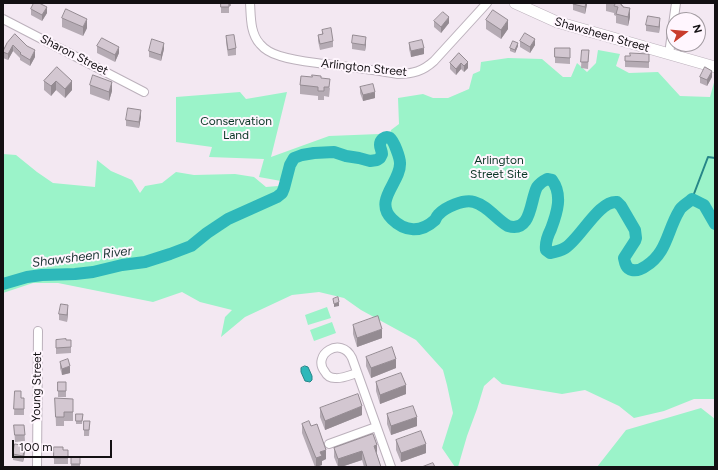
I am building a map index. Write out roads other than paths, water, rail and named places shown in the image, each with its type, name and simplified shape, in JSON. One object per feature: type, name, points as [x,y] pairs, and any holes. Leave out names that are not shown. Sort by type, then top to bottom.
[{"type":"main road","name":"Shawsheen Street","points":[[515,3],[557,22],[715,67]]},
{"type":"street","name":"Arlington Street","points":[[250,3],[251,20],[255,36],[259,43],[272,53],[298,60],[398,74],[407,74],[428,66],[487,3]]},
{"type":"street","points":[[669,54],[676,3]]},
{"type":"street","name":"Sharon Street","points":[[3,19],[144,92]]},
{"type":"street","name":"Young Street","points":[[37,467],[38,331]]},
{"type":"street","points":[[357,373],[340,378],[330,377],[326,374],[322,367],[321,361],[323,356],[330,349],[338,347],[349,353],[357,373],[391,467]]},
{"type":"street","points":[[329,444],[376,427]]},
{"type":"water","points":[[305,366],[308,367],[312,376],[312,380],[310,382],[305,381],[301,372],[301,368]]},
{"type":"waterway","name":"Shawsheen River","points":[[3,284],[27,277],[93,272],[122,265],[145,262],[191,246],[228,219],[277,197],[282,193],[290,165],[294,158],[314,153],[334,152],[370,161],[377,160],[382,154],[380,143],[383,138],[386,137],[390,138],[393,142],[400,163],[399,170],[386,198],[385,205],[387,212],[392,219],[408,228],[419,229],[424,227],[435,220],[445,209],[455,204],[470,201],[484,206],[508,226],[516,227],[522,225],[529,214],[537,187],[547,179],[552,180],[558,198],[555,217],[546,245],[546,250],[550,253],[565,248],[577,237],[597,213],[610,203],[617,202],[621,206],[635,230],[635,241],[624,258],[625,264],[632,270],[643,268],[653,261],[663,248],[680,209],[692,199],[704,205],[715,224]]},
{"type":"waterway","points":[[692,199],[708,157],[715,158]]},
{"type":"park label","name":"Conservation Land","points":[[236,128]]},
{"type":"park label","name":"Arlington Street Site","points":[[499,167]]}]
